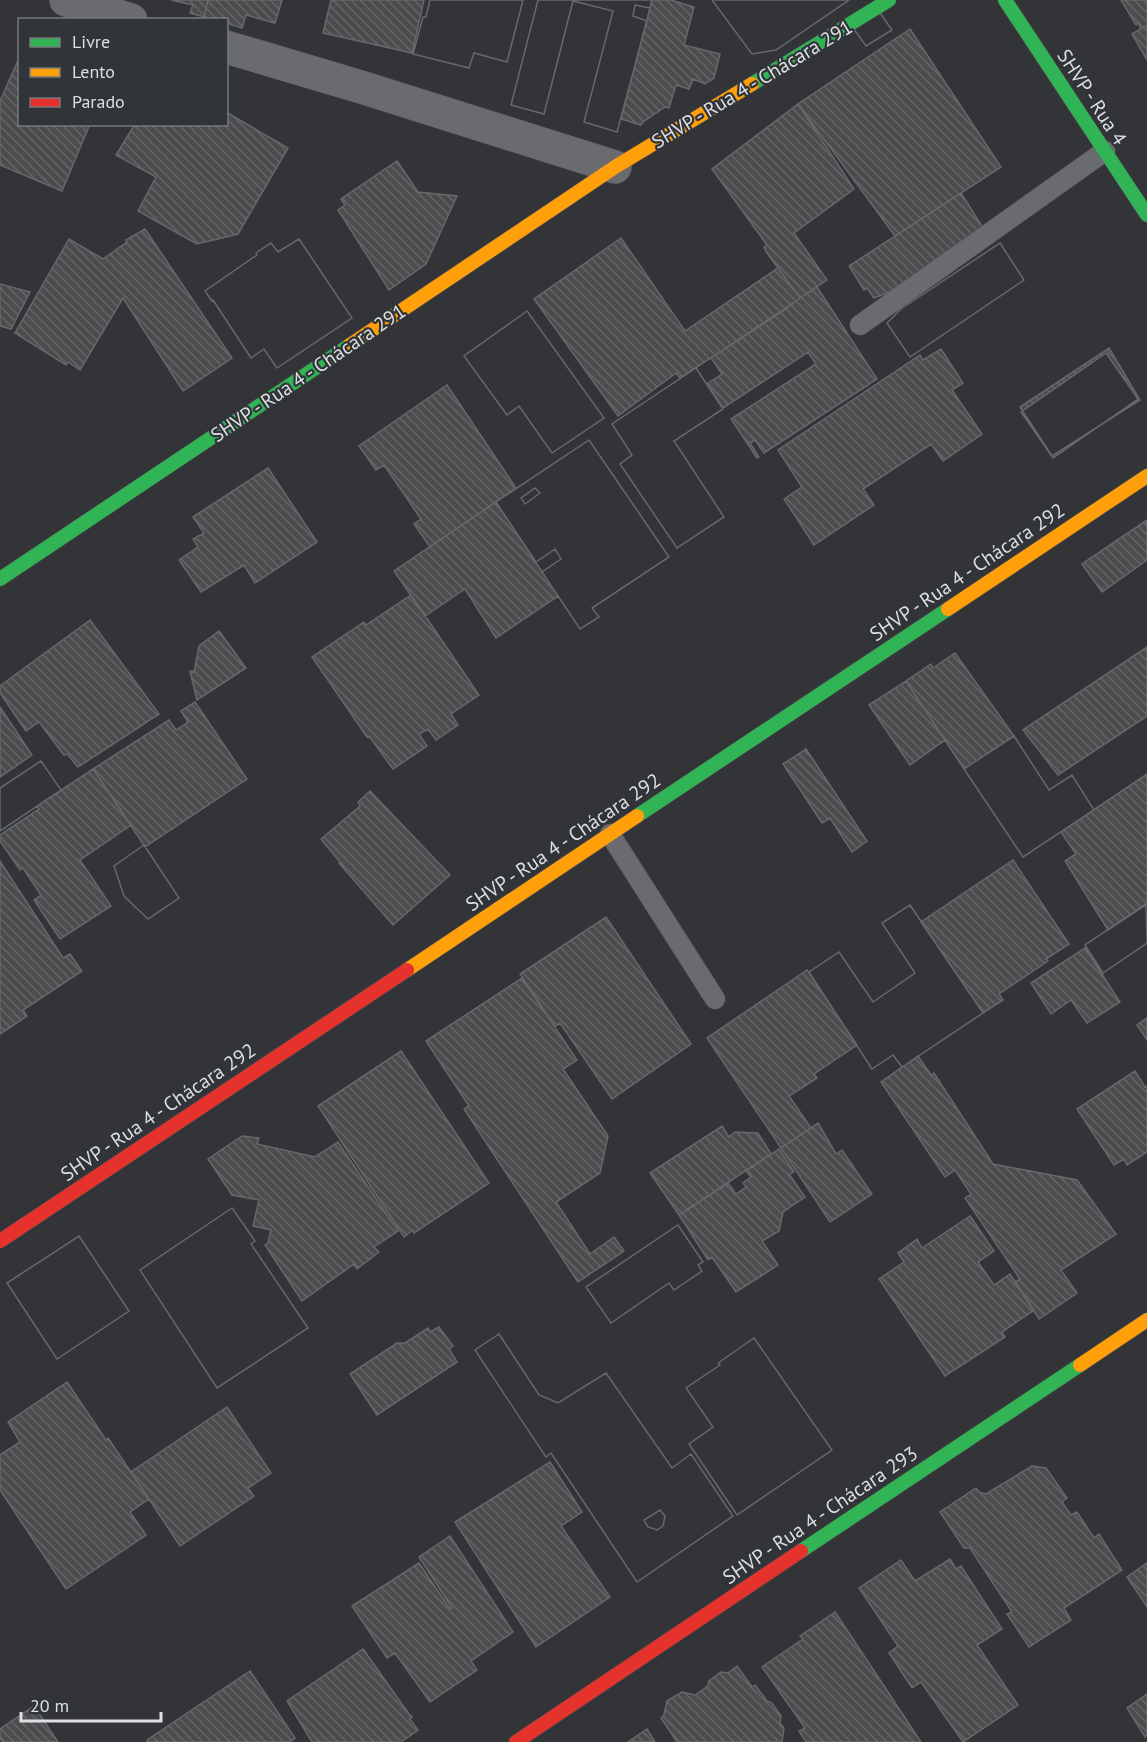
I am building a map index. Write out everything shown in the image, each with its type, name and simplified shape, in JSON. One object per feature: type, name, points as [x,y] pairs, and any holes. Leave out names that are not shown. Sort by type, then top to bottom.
[{"type":"street","points":[[66,0],[124,18]]},
{"type":"street","name":"SHVP - Rua 4 - Chácara 291","points":[[0,579],[615,167],[890,0]]},
{"type":"street","name":"SHVP - Rua 4","points":[[1005,0],[1147,215]]},
{"type":"street","points":[[228,49],[361,87],[615,167]]},
{"type":"street","name":"SHVP - Rua 4 - Chácara 292","points":[[0,1241],[1147,476]]},
{"type":"street","name":"SHVP - Rua 4 - Chácara 293","points":[[516,1742],[1147,1320]]},
{"type":"lane","points":[[860,325],[1104,151]]},
{"type":"lane","points":[[610,834],[715,999]]},
{"type":"building","points":[[171,0],[208,0],[204,17],[190,13],[193,5]]},
{"type":"building","points":[[208,0],[282,0],[275,23],[246,15],[242,28],[228,24],[228,18],[204,17]]},
{"type":"building","points":[[331,0],[424,0],[412,53],[323,33]]},
{"type":"building","points":[[430,0],[523,0],[507,62],[474,53],[469,68],[413,54]]},
{"type":"building","points":[[430,0],[523,0],[507,62],[474,53],[469,68],[413,54]]},
{"type":"building","points":[[538,0],[652,0],[650,8],[635,5],[633,16],[647,21],[617,132],[584,122],[613,11],[573,1],[544,114],[511,105]]},
{"type":"building","points":[[538,0],[652,0],[650,8],[635,5],[633,16],[647,21],[617,132],[584,122],[613,11],[573,1],[544,114],[511,105]]},
{"type":"building","points":[[652,0],[671,0],[694,7],[684,45],[720,54],[714,78],[705,84],[693,79],[689,89],[676,85],[669,108],[665,107],[641,125],[621,119]]},
{"type":"building","points":[[712,0],[849,0],[776,50],[752,54]]},
{"type":"building","points":[[712,0],[849,0],[776,50],[752,54]]},
{"type":"building","points":[[1121,0],[1147,0],[1147,25],[1141,29],[1138,23],[1136,25]]},
{"type":"building","points":[[878,10],[892,30],[866,46],[853,28]]},
{"type":"building","points":[[878,10],[892,30],[866,46],[853,28]]},
{"type":"building","points":[[1147,25],[1147,60],[1132,34]]},
{"type":"building","points":[[910,29],[1001,167],[895,236],[798,104]]},
{"type":"building","points":[[18,60],[18,126],[89,126],[62,191],[0,165],[0,101]]},
{"type":"building","points":[[798,104],[854,189],[794,233],[827,280],[800,298],[767,253],[764,247],[767,245],[712,169]]},
{"type":"building","points":[[228,113],[288,148],[238,234],[197,244],[138,211],[156,177],[116,155],[134,126],[228,126]]},
{"type":"building","points":[[397,161],[418,192],[457,196],[426,264],[389,290],[338,210],[345,205],[341,199]]},
{"type":"building","points":[[961,193],[983,228],[889,292],[874,298],[867,288],[864,290],[849,266]]},
{"type":"building","points":[[145,229],[232,358],[183,391],[123,298],[80,370],[68,362],[66,365],[15,333],[69,239],[103,259],[127,242],[126,240]]},
{"type":"building","points":[[621,238],[685,331],[778,268],[800,298],[680,378],[676,373],[618,416],[534,299]]},
{"type":"building","points":[[299,239],[352,318],[277,368],[264,349],[251,358],[205,291],[271,243],[278,252]]},
{"type":"building","points":[[299,239],[352,318],[277,368],[264,349],[251,358],[205,291],[271,243],[278,252]]},
{"type":"building","points":[[1000,243],[1024,280],[910,357],[887,323],[901,309]]},
{"type":"building","points":[[1000,243],[1024,280],[910,357],[887,323],[901,309]]},
{"type":"building","points":[[0,284],[30,292],[11,329],[0,326]]},
{"type":"building","points":[[817,287],[877,379],[764,453],[755,440],[750,443],[759,457],[757,458],[731,419],[816,364],[808,352],[723,408],[707,384],[722,374],[711,358]]},
{"type":"building","points":[[527,311],[604,418],[552,453],[519,406],[507,415],[464,356]]},
{"type":"building","points":[[527,311],[604,418],[552,453],[519,406],[507,415],[464,356]]},
{"type":"building","points":[[1109,348],[1140,400],[1052,456],[1020,407]]},
{"type":"building","points":[[941,349],[963,383],[952,390],[982,434],[943,461],[931,444],[863,489],[874,505],[814,545],[784,499],[802,487],[778,450],[920,355],[923,360]]},
{"type":"building","points":[[1106,353],[1138,399],[1053,458],[1021,412]]},
{"type":"building","points":[[696,368],[723,409],[674,441],[724,517],[677,548],[620,464],[632,455],[612,424]]},
{"type":"building","points":[[696,368],[723,409],[674,441],[724,517],[677,548],[620,464],[632,455],[612,424]]},
{"type":"building","points":[[447,385],[516,488],[430,547],[414,524],[421,519],[384,465],[376,470],[359,446]]},
{"type":"building","points":[[589,440],[669,557],[592,608],[599,617],[580,629],[542,572],[561,559],[555,549],[536,562],[496,502]],"holes":[[[535,488],[540,493],[525,504],[521,498]]]},
{"type":"building","points":[[589,440],[669,557],[592,608],[599,617],[580,629],[542,572],[561,559],[555,549],[536,562],[496,502]],"holes":[[[535,488],[540,493],[525,504],[521,498]]]},
{"type":"building","points":[[268,468],[317,542],[255,583],[244,565],[201,592],[179,560],[198,547],[193,539],[204,533],[193,517]]},
{"type":"building","points":[[496,502],[558,596],[496,638],[465,589],[425,616],[394,571]]},
{"type":"building","points":[[1147,520],[1147,560],[1102,592],[1082,564]]},
{"type":"building","points":[[411,595],[479,695],[451,714],[458,725],[436,740],[428,729],[419,734],[427,746],[393,769],[369,736],[367,737],[312,657],[364,622],[366,625]]},
{"type":"building","points":[[90,620],[159,714],[78,767],[67,754],[64,755],[39,722],[26,731],[0,693],[0,686]]},
{"type":"building","points":[[219,631],[246,668],[197,700],[190,671],[194,672],[199,646]]},
{"type":"building","points":[[1147,647],[1147,716],[1058,775],[1023,730]]},
{"type":"building","points":[[955,653],[1014,736],[964,769],[906,681],[931,664],[933,668]]},
{"type":"building","points":[[906,681],[945,740],[910,765],[869,705]]},
{"type":"building","points":[[195,702],[247,779],[145,847],[93,769],[169,720],[176,730],[188,722],[181,711]]},
{"type":"building","points":[[0,707],[32,755],[0,777]]},
{"type":"building","points":[[1014,736],[1049,790],[1072,775],[1094,810],[1023,857],[964,769]]},
{"type":"building","points":[[1014,736],[1049,790],[1072,775],[1094,810],[1023,857],[964,769]]},
{"type":"building","points":[[806,749],[867,841],[852,852],[830,818],[822,823],[783,764]]},
{"type":"building","points":[[41,761],[61,790],[0,831],[0,788]]},
{"type":"building","points":[[41,761],[61,790],[0,831],[0,788]]},
{"type":"building","points":[[93,769],[131,825],[80,860],[111,906],[60,939],[34,900],[41,895],[23,868],[20,870],[0,841],[0,835],[39,809],[37,806]]},
{"type":"building","points":[[1147,774],[1147,904],[1108,930],[1065,861],[1076,854],[1061,832]]},
{"type":"building","points":[[370,791],[450,875],[393,925],[321,839],[359,807],[358,802]]},
{"type":"building","points":[[144,845],[179,898],[148,919],[124,896],[114,866]]},
{"type":"building","points":[[144,845],[179,898],[148,919],[124,896],[114,866]]},
{"type":"building","points":[[1013,860],[1069,944],[999,994],[1003,1000],[983,1013],[921,922]]},
{"type":"building","points":[[0,861],[63,958],[70,954],[82,971],[23,1010],[27,1016],[0,1034]]},
{"type":"building","points":[[1146,904],[1147,943],[1103,973],[1085,945]]},
{"type":"building","points":[[1146,904],[1147,943],[1103,973],[1085,945]]},
{"type":"building","points":[[910,905],[983,1013],[902,1067],[893,1055],[872,1069],[809,972],[839,952],[873,1002],[915,973],[882,923]]},
{"type":"building","points":[[910,905],[983,1013],[902,1067],[893,1055],[872,1069],[809,972],[839,952],[873,1002],[915,973],[882,923]]},
{"type":"building","points":[[606,917],[691,1044],[612,1099],[560,1023],[555,1027],[520,974]]},
{"type":"building","points":[[1085,948],[1120,1002],[1087,1023],[1071,1000],[1051,1014],[1031,983]]},
{"type":"building","points":[[807,970],[857,1045],[814,1074],[817,1078],[789,1096],[811,1128],[781,1148],[707,1038]]},
{"type":"building","points":[[522,978],[577,1060],[563,1069],[608,1136],[600,1173],[556,1202],[590,1254],[614,1237],[624,1251],[578,1282],[464,1109],[469,1106],[426,1041]]},
{"type":"building","points":[[1147,1018],[1147,1040],[1137,1025]]},
{"type":"building","points":[[401,1051],[489,1183],[414,1233],[413,1230],[404,1237],[318,1106]]},
{"type":"building","points":[[918,1056],[931,1075],[934,1073],[993,1164],[1077,1180],[1116,1234],[1061,1270],[1077,1293],[1039,1319],[1015,1282],[1020,1279],[965,1198],[971,1194],[955,1170],[945,1177],[881,1082]]},
{"type":"building","points":[[1135,1071],[1145,1087],[1147,1086],[1147,1152],[1127,1165],[1124,1159],[1114,1165],[1077,1109]]},
{"type":"building","points":[[818,1123],[836,1154],[842,1150],[872,1194],[830,1222],[781,1148]]},
{"type":"building","points":[[722,1126],[729,1137],[735,1132],[758,1133],[771,1154],[679,1215],[650,1173]]},
{"type":"building","points":[[242,1136],[259,1138],[257,1144],[315,1157],[338,1142],[398,1231],[374,1247],[379,1252],[357,1269],[354,1264],[302,1301],[265,1245],[268,1243],[271,1230],[253,1226],[259,1200],[232,1195],[208,1159]]},
{"type":"building","points":[[779,1149],[794,1172],[789,1174],[805,1197],[783,1212],[779,1231],[762,1241],[778,1265],[736,1292],[712,1257],[708,1260],[679,1215],[728,1183],[736,1194],[746,1187],[743,1183],[751,1177],[746,1171]]},
{"type":"building","points":[[232,1208],[255,1241],[251,1244],[308,1328],[217,1388],[140,1270]]},
{"type":"building","points":[[232,1208],[255,1241],[251,1244],[308,1328],[217,1388],[140,1270]]},
{"type":"building","points":[[970,1216],[994,1251],[978,1262],[994,1285],[1010,1274],[1034,1310],[1002,1332],[1005,1337],[945,1376],[879,1279],[904,1262],[898,1253],[917,1239],[922,1248]]},
{"type":"building","points":[[678,1225],[703,1262],[698,1265],[702,1271],[674,1290],[669,1283],[611,1323],[586,1287]]},
{"type":"building","points":[[678,1225],[703,1262],[698,1265],[702,1271],[674,1290],[669,1283],[611,1323],[586,1287]]},
{"type":"building","points":[[79,1236],[129,1311],[57,1359],[7,1283]]},
{"type":"building","points":[[79,1236],[129,1311],[57,1359],[7,1283]]},
{"type":"building","points":[[439,1327],[453,1346],[449,1349],[457,1362],[377,1415],[350,1374],[397,1343],[405,1343],[428,1328],[430,1332]]},
{"type":"building","points":[[499,1334],[539,1395],[558,1403],[606,1373],[672,1468],[691,1454],[733,1516],[637,1582],[551,1453],[546,1457],[475,1350]],"holes":[[[660,1510],[665,1516],[663,1526],[657,1530],[648,1527],[644,1520]]]},
{"type":"building","points":[[499,1334],[539,1395],[558,1403],[606,1373],[672,1468],[691,1454],[733,1516],[637,1582],[551,1453],[546,1457],[475,1350]],"holes":[[[660,1510],[665,1516],[663,1526],[657,1530],[648,1527],[644,1520]]]},
{"type":"building","points":[[754,1338],[832,1450],[737,1515],[689,1444],[713,1427],[686,1388]]},
{"type":"building","points":[[754,1338],[832,1450],[737,1515],[689,1444],[713,1427],[686,1388]]},
{"type":"building","points":[[67,1382],[149,1499],[130,1512],[146,1535],[66,1589],[0,1490],[0,1455],[20,1442],[8,1422]]},
{"type":"building","points":[[227,1407],[271,1473],[248,1488],[254,1496],[180,1546],[131,1472]]},
{"type":"building","points":[[550,1462],[582,1512],[561,1526],[610,1597],[536,1647],[455,1522]]},
{"type":"building","points":[[1032,1466],[1046,1468],[1067,1498],[1062,1502],[1071,1515],[1077,1512],[1094,1538],[1099,1534],[1122,1570],[1064,1608],[1071,1620],[1029,1647],[1007,1614],[1012,1612],[970,1548],[964,1548],[940,1512],[976,1488],[979,1492],[986,1494]]},
{"type":"building","points":[[450,1536],[513,1632],[471,1661],[477,1670],[430,1702],[395,1653],[387,1658],[352,1606],[419,1563],[450,1609],[452,1608],[419,1557]]},
{"type":"building","points":[[950,1559],[956,1569],[961,1566],[1002,1629],[977,1645],[1018,1705],[963,1742],[921,1682],[912,1688],[889,1653],[898,1646],[859,1588],[901,1560],[915,1581]]},
{"type":"building","points":[[1147,1563],[1147,1607],[1127,1577]]},
{"type":"building","points":[[835,1612],[921,1742],[806,1742],[799,1731],[805,1728],[762,1667],[803,1639],[800,1636]]},
{"type":"building","points":[[363,1649],[412,1717],[410,1719],[418,1730],[401,1742],[312,1742],[287,1701]]},
{"type":"building","points":[[737,1666],[752,1687],[755,1685],[781,1716],[780,1723],[784,1728],[782,1742],[677,1742],[661,1718],[664,1715],[667,1701],[682,1692],[695,1695],[708,1686],[709,1681],[721,1672],[728,1673]]},
{"type":"building","points":[[250,1671],[295,1738],[290,1742],[148,1742],[147,1740]]},
{"type":"building","points":[[1147,1694],[1147,1735],[1145,1737],[1127,1708]]},
{"type":"building","points":[[34,1706],[58,1742],[3,1742],[0,1738],[0,1729]]},
{"type":"building","points":[[647,1729],[655,1742],[628,1742]]},
{"type":"traffic: fast","points":[[752,84],[889,0]]},
{"type":"traffic: fast","points":[[1005,0],[1147,215]]},
{"type":"traffic: fast","points":[[0,579],[350,345]]},
{"type":"traffic: fast","points":[[637,816],[948,609]]},
{"type":"traffic: fast","points":[[801,1551],[1080,1365]]},
{"type":"traffic: slow","points":[[350,345],[615,167],[752,84]]},
{"type":"traffic: slow","points":[[948,609],[1147,476]]},
{"type":"traffic: slow","points":[[407,970],[637,816]]},
{"type":"traffic: slow","points":[[1080,1365],[1147,1320]]},
{"type":"traffic: jam","points":[[0,1241],[407,970]]},
{"type":"traffic: jam","points":[[516,1742],[801,1551]]}]
